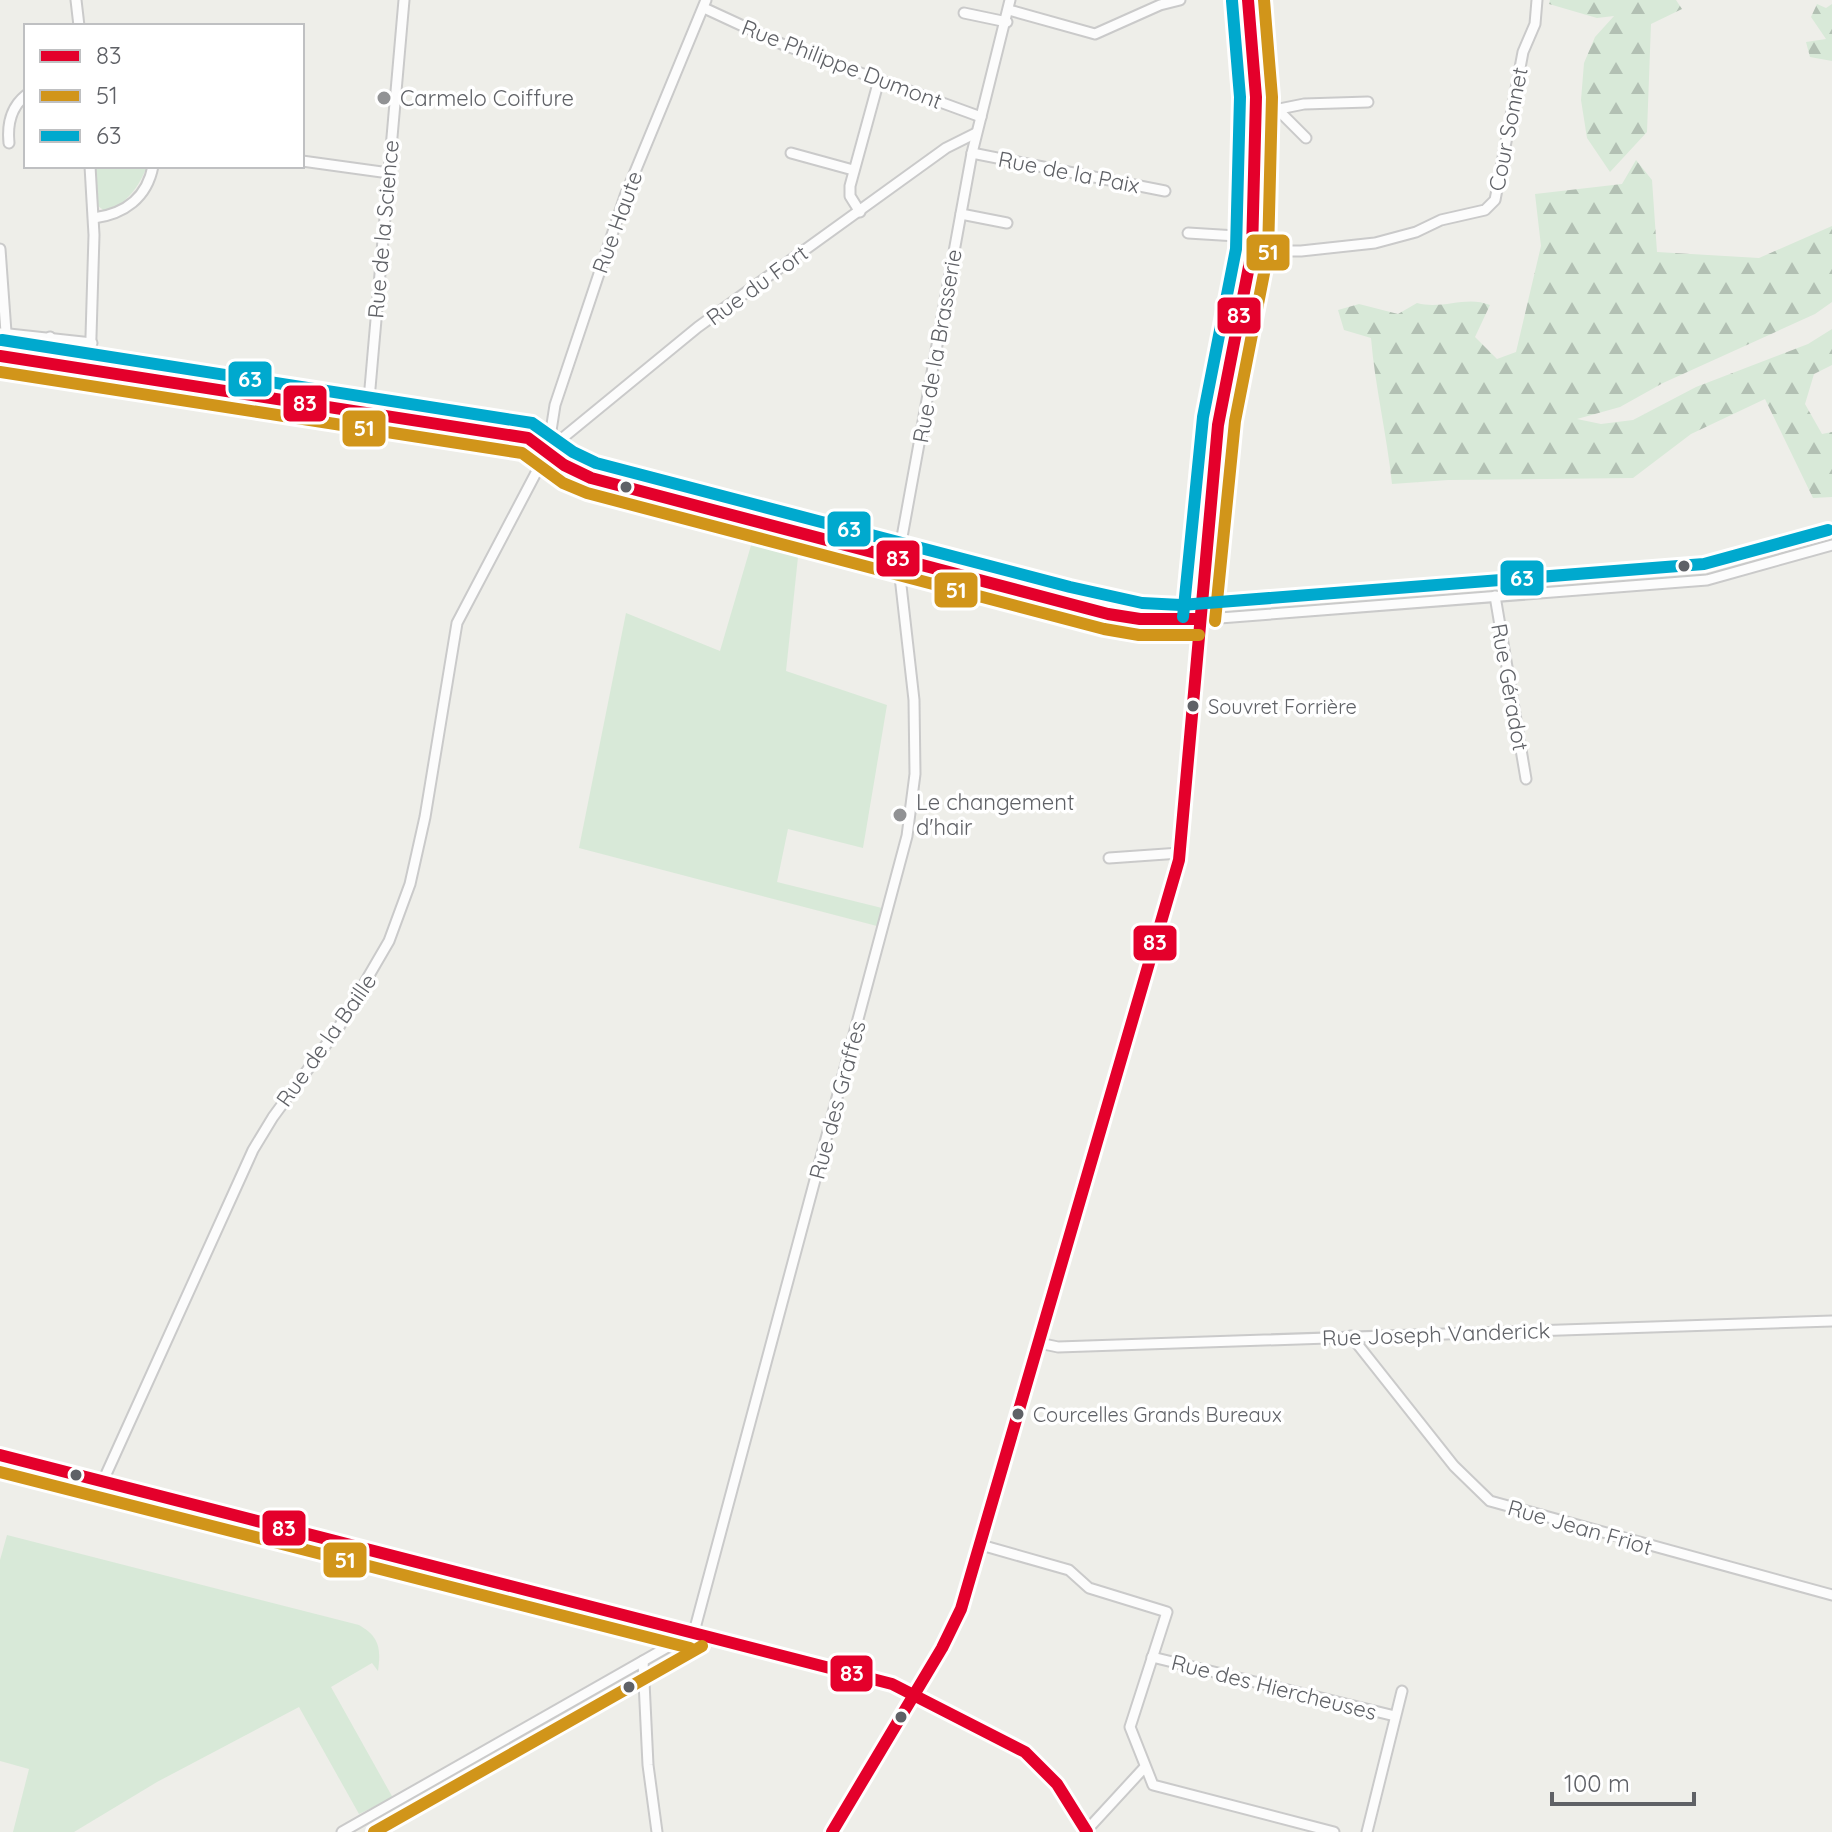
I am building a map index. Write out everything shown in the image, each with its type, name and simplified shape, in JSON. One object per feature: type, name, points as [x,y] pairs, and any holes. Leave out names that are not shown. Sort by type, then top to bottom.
[{"type":"main road","points":[[832,1832],[961,1609],[1180,853],[1218,425],[1253,244],[1254,114],[1246,0]]},
{"type":"street","points":[[76,0],[79,24]]},
{"type":"street","name":"Rue de la Science","points":[[368,411],[404,0]]},
{"type":"street","points":[[1010,5],[1095,34],[1180,0]]},
{"type":"street","name":"Cour Sonnet","points":[[1188,233],[1301,251],[1375,243],[1416,232],[1441,220],[1485,210],[1495,200],[1523,52],[1535,24],[1537,0]]},
{"type":"street","name":"Rue Philippe Dumont","points":[[705,4],[784,45],[981,117]]},
{"type":"street","name":"Rue Haute","points":[[548,450],[555,405],[625,196],[705,4]]},
{"type":"street","name":"Rue de la Brasserie","points":[[898,559],[976,133],[1010,5]]},
{"type":"street","points":[[964,13],[1007,22]]},
{"type":"street","points":[[860,212],[850,196],[853,170],[879,80]]},
{"type":"street","points":[[9,143],[7,128],[14,108],[24,97]]},
{"type":"street","points":[[1254,114],[1280,112],[1304,104],[1368,102]]},
{"type":"street","points":[[1280,112],[1306,138]]},
{"type":"street","name":"Rue du Fort","points":[[548,450],[698,327],[946,148],[976,133]]},
{"type":"street","points":[[791,153],[853,170]]},
{"type":"street","name":"Rue de la Paix","points":[[972,153],[1165,191]]},
{"type":"street","points":[[304,161],[389,173]]},
{"type":"street","points":[[90,168],[94,218],[90,370]]},
{"type":"street","points":[[94,218],[116,215],[133,204],[145,189],[152,168]]},
{"type":"street","points":[[961,214],[1007,223]]},
{"type":"street","points":[[0,249],[3,332],[92,343]]},
{"type":"street","points":[[46,363],[50,337]]},
{"type":"street","points":[[0,356],[528,438],[548,450],[566,470],[591,478],[1108,614],[1140,619],[1199,619],[1707,580],[1832,545]]},
{"type":"street","name":"Rue de la Baille","points":[[103,1481],[253,1150],[273,1117],[347,1016],[389,941],[410,884],[425,817],[457,623],[548,450]]},
{"type":"street","name":"Rue des Graffes","points":[[694,1632],[907,836],[915,774],[914,700],[898,559]]},
{"type":"street","name":"Rue Géradot","points":[[1495,596],[1526,779]]},
{"type":"street","points":[[1109,858],[1180,853]]},
{"type":"street","name":"Rue Joseph Vanderick","points":[[1039,1343],[1058,1347],[1832,1321]]},
{"type":"street","name":"Rue Jean Friot","points":[[1351,1336],[1454,1466],[1490,1501],[1832,1595]]},
{"type":"street","points":[[0,1455],[892,1684],[1025,1752],[1057,1784],[1086,1831],[1144,1768]]},
{"type":"street","points":[[981,1545],[1069,1570],[1089,1588],[1167,1612],[1130,1727],[1153,1785],[1334,1832]]},
{"type":"street","points":[[342,1832],[694,1632]]},
{"type":"street","name":"Rue des Hiercheuses","points":[[1152,1657],[1395,1716]]},
{"type":"street","points":[[643,1661],[648,1765],[657,1832]]},
{"type":"street","name":"Rue des Hiercheuses","points":[[1367,1832],[1402,1691]]},
{"type":"green space","points":[[1550,0],[1676,0],[1682,9],[1651,24],[1647,132],[1610,172],[1587,138],[1581,100],[1584,63],[1595,37],[1614,16],[1597,18],[1549,4]]},
{"type":"green space","points":[[1817,4],[1826,8],[1832,4],[1832,61],[1810,57],[1806,42],[1826,39],[1811,17]]},
{"type":"green space","points":[[1636,160],[1652,180],[1657,252],[1759,258],[1832,226],[1832,302],[1815,314],[1663,383],[1620,407],[1577,419],[1601,424],[1633,420],[1696,387],[1808,344],[1832,329],[1832,365],[1814,374],[1805,404],[1822,434],[1832,432],[1832,497],[1813,498],[1765,399],[1691,434],[1633,478],[1448,480],[1392,484],[1371,338],[1344,330],[1338,310],[1359,304],[1398,314],[1417,303],[1481,302],[1490,305],[1475,337],[1497,359],[1516,352],[1541,246],[1535,194],[1622,184]]},
{"type":"green space","points":[[95,168],[146,168],[131,194],[120,204],[106,212],[98,206]]},
{"type":"green space","points":[[0,338],[38,341],[40,346],[31,353],[0,348]]},
{"type":"green space","points":[[65,343],[85,348],[86,359],[60,357],[58,347]]},
{"type":"green space","points":[[757,525],[800,538],[786,671],[887,705],[863,848],[788,829],[777,882],[882,908],[877,926],[579,848],[626,613],[720,651]]},
{"type":"green space","points":[[7,1535],[359,1625],[378,1644],[378,1671],[372,1663],[331,1687],[393,1798],[359,1814],[299,1707],[157,1782],[74,1832],[13,1832],[29,1769],[0,1761],[0,1560]]},
{"type":"transit line","name":"83","points":[[832,1832],[942,1648],[961,1609],[1179,860],[1218,425],[1252,251],[1256,97],[1248,0]]},
{"type":"transit line","name":"51","points":[[1215,621],[1235,421],[1268,253],[1272,97],[1264,0]]},
{"type":"transit line","name":"63","points":[[1183,617],[1203,417],[1236,249],[1240,97],[1232,1]]},
{"type":"transit line","name":"63","points":[[2,340],[532,423],[573,452],[596,463],[1142,603],[1181,605],[1704,564],[1828,530]]},
{"type":"transit line","name":"83","points":[[0,356],[528,438],[564,465],[591,478],[1108,614],[1140,619],[1199,619]]},
{"type":"transit line","name":"51","points":[[0,372],[522,453],[563,483],[587,493],[1104,629],[1139,635],[1199,635]]},
{"type":"transit line","name":"83","points":[[0,1455],[892,1684],[1025,1752],[1057,1784],[1087,1832]]},
{"type":"transit line","name":"51","points":[[0,1472],[690,1648]]},
{"type":"transit line","name":"51","points":[[374,1832],[702,1646]]},
{"type":"place","name":"Carmelo Coiffure","points":[[384,98]]},
{"type":"place","name":"Souvret Forrière","points":[[1193,706]]},
{"type":"place","name":"Le changement d'hair","points":[[900,815]]},
{"type":"place","name":"Courcelles Grands Bureaux","points":[[1018,1414]]}]
